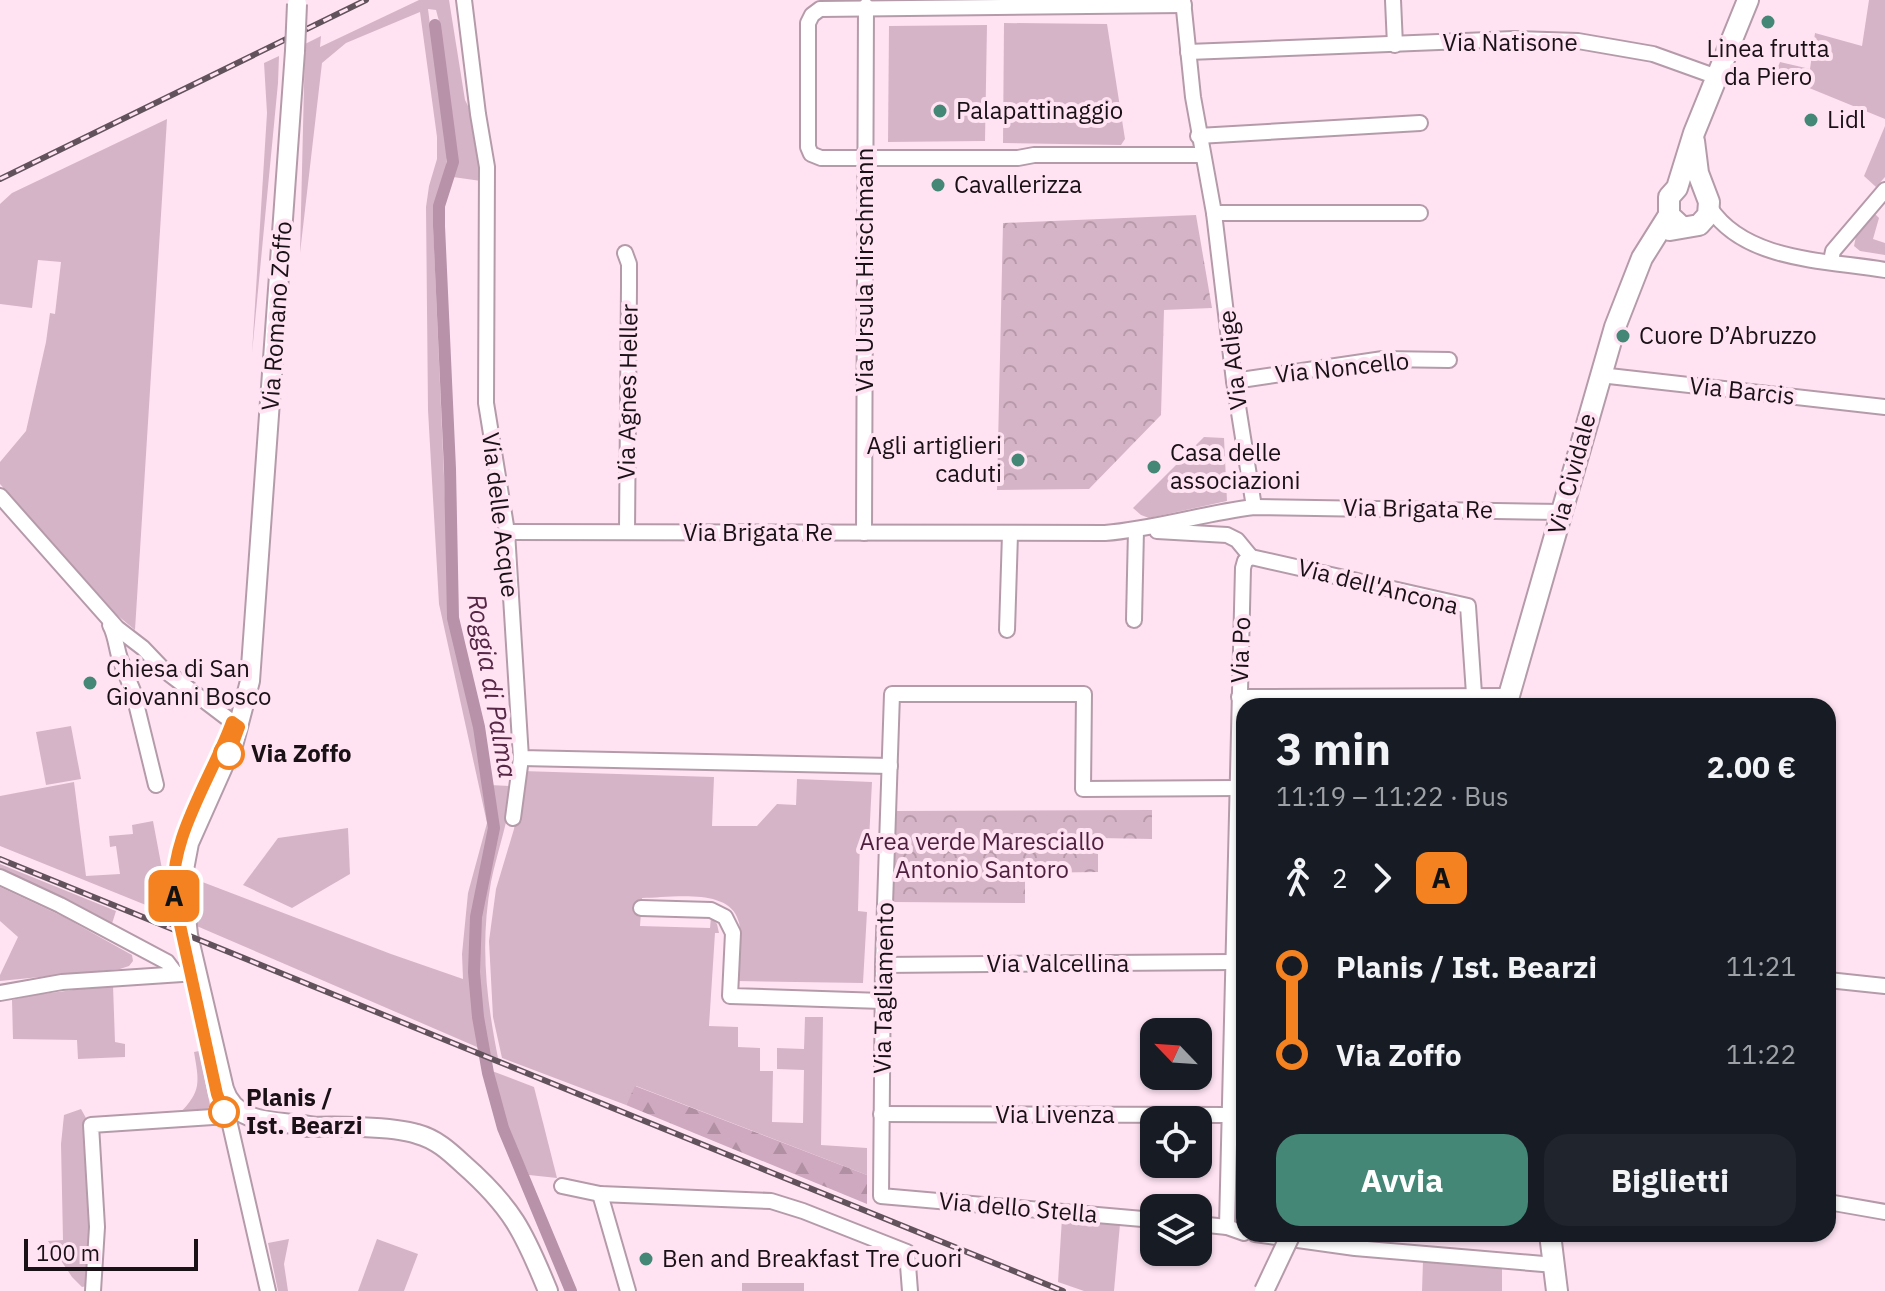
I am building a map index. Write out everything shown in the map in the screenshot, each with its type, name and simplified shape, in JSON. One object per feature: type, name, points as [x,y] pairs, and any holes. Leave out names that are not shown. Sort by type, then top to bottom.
[{"type":"main road","points":[[1693,213],[1694,185],[1677,188],[1694,133],[1748,0]]},
{"type":"main road","points":[[1693,213],[1694,133]]},
{"type":"main road","name":"Via Cividale","points":[[1509,698],[1615,327],[1649,246],[1693,213]]},
{"type":"main road","points":[[1551,1242],[1557,1291]]},
{"type":"street","name":"Via delle Acque","points":[[464,0],[487,167],[486,403],[507,532],[521,758],[513,818]]},
{"type":"street","points":[[1393,0],[1395,45]]},
{"type":"street","name":"Via Romano Zoffo","points":[[188,973],[182,880],[186,852],[235,725],[253,631],[297,2]]},
{"type":"street","points":[[1183,3],[866,6],[826,7],[815,11],[809,20],[809,152],[817,157],[865,158],[1202,155]]},
{"type":"street","name":"Via Adige","points":[[1183,3],[1198,136],[1214,213],[1234,381],[1254,507]]},
{"type":"street","name":"Via Ursula Hirschmann","points":[[864,533],[866,6]]},
{"type":"street","name":"Via Natisone","points":[[1188,52],[1514,39],[1578,41],[1653,54],[1717,77]]},
{"type":"street","points":[[1198,136],[1420,123]]},
{"type":"street","points":[[1831,261],[1833,251],[1885,190]]},
{"type":"street","points":[[1214,213],[1420,213]]},
{"type":"street","points":[[1693,213],[1723,224],[1769,250],[1885,270]]},
{"type":"street","name":"Via Agnes Heller","points":[[625,253],[629,275],[627,532]]},
{"type":"street","name":"Via Noncello","points":[[1234,381],[1383,359],[1449,360]]},
{"type":"street","name":"Via Barcis","points":[[1600,375],[1885,407]]},
{"type":"street","points":[[0,496],[141,659],[164,670],[235,725]]},
{"type":"street","name":"Via Brigata Re","points":[[507,532],[1010,534],[1185,526],[1226,510],[1254,507],[1562,512]]},
{"type":"street","points":[[1226,510],[1227,535],[1245,547],[1251,557]]},
{"type":"street","name":"Via Brigata Re","points":[[1185,526],[1227,535]]},
{"type":"street","points":[[1134,620],[1138,530]]},
{"type":"street","points":[[1007,630],[1010,534]]},
{"type":"street","name":"Via dell'Ancona","points":[[1251,557],[1468,606],[1474,694]]},
{"type":"street","name":"Via Po","points":[[1239,697],[1243,568],[1245,561],[1251,557]]},
{"type":"street","points":[[98,608],[113,630],[133,691],[156,785]]},
{"type":"street","points":[[122,660],[129,644],[141,659]]},
{"type":"street","points":[[122,660],[129,671],[141,659]]},
{"type":"street","points":[[133,691],[141,659]]},
{"type":"street","name":"Via Tagliamento","points":[[881,1196],[882,1001],[892,694],[1084,694],[1083,789],[1236,788]]},
{"type":"street","points":[[1239,697],[1474,694],[1493,698]]},
{"type":"street","name":"Via Romano Zoffo","points":[[188,973],[173,878],[181,840],[235,725]]},
{"type":"street","points":[[521,758],[890,766]]},
{"type":"street","name":"Via Po","points":[[1227,1227],[1236,832]]},
{"type":"street","points":[[0,877],[188,973],[231,1113],[268,1291]]},
{"type":"street","points":[[641,908],[711,910],[725,917],[733,933],[730,996],[882,1001]]},
{"type":"street","points":[[142,976],[143,951]]},
{"type":"street","name":"Via Valcellina","points":[[883,965],[1233,962]]},
{"type":"street","points":[[0,993],[62,982],[188,973]]},
{"type":"street","points":[[1836,981],[1885,986]]},
{"type":"street","points":[[93,1291],[97,1227],[91,1125],[231,1113],[316,1127],[402,1131],[420,1135],[443,1146],[486,1185],[513,1215],[526,1237],[548,1291]]},
{"type":"street","name":"Via Livenza","points":[[881,1114],[1229,1115]]},
{"type":"street","points":[[562,1186],[600,1194],[771,1201],[907,1252],[910,1291]]},
{"type":"street","points":[[600,1194],[628,1291]]},
{"type":"street","name":"Via dello Stella","points":[[881,1196],[1140,1219]]},
{"type":"street","points":[[1836,1203],[1885,1212]]},
{"type":"street","points":[[1212,1225],[1236,1230]]},
{"type":"street","points":[[1264,1291],[1287,1242]]},
{"type":"street","points":[[1312,1242],[1555,1265]]},
{"type":"green space","points":[[419,0],[449,0],[465,100],[477,139],[481,181],[453,177],[458,160],[440,25],[436,10],[428,9],[447,157],[433,223],[450,614],[468,691],[492,826],[472,917],[471,974],[481,1051],[192,924],[192,878],[463,979],[462,954],[468,893],[487,823],[439,604],[428,410],[426,207],[437,159],[437,137],[420,12],[346,43],[322,63],[300,253],[305,44],[321,36],[320,47]]},
{"type":"green space","points":[[1869,0],[1885,0],[1885,119],[1775,74],[1780,62],[1810,69],[1815,33],[1862,46]]},
{"type":"green space","points":[[1004,23],[1107,24],[1125,139],[1121,145],[1003,143]]},
{"type":"green space","name":"Palapattinaggio","points":[[987,25],[985,141],[888,142],[889,26]]},
{"type":"green space","points":[[279,56],[252,353],[267,113],[264,63]]},
{"type":"green space","points":[[167,119],[135,630],[117,615],[0,484],[0,462],[26,431],[50,313],[55,314],[61,262],[38,260],[32,308],[0,304],[0,204],[12,193]]},
{"type":"green space","points":[[1885,126],[1885,177],[1876,187],[1864,176]]},
{"type":"green space","points":[[1875,214],[1879,218],[1873,239],[1885,243],[1885,255],[1860,251],[1854,246],[1856,236]]},
{"type":"green space","points":[[1196,215],[1212,308],[1164,310],[1161,415],[1089,489],[997,490],[1003,223]]},
{"type":"green space","points":[[1204,437],[1224,438],[1227,501],[1149,518],[1133,508]]},
{"type":"green space","points":[[71,726],[81,779],[46,785],[36,732]]},
{"type":"green space","points":[[522,771],[714,777],[712,826],[757,826],[777,804],[796,805],[797,779],[872,782],[869,840],[860,840],[858,911],[867,912],[863,983],[737,981],[741,940],[737,917],[731,908],[709,898],[642,898],[640,926],[710,928],[711,917],[717,924],[719,933],[715,933],[709,1026],[738,1027],[738,1047],[760,1048],[760,1071],[773,1071],[772,1122],[803,1123],[804,1070],[777,1069],[777,1048],[804,1049],[805,1017],[823,1017],[821,1145],[867,1148],[867,1175],[636,1086],[626,1105],[502,1058],[493,1017],[489,941],[496,889],[514,829]]},
{"type":"green space","points":[[74,782],[86,876],[120,874],[116,846],[110,847],[109,836],[133,834],[132,825],[153,821],[162,869],[157,871],[158,877],[164,877],[168,914],[0,846],[0,796]]},
{"type":"green space","points":[[489,785],[512,786],[491,882],[486,927],[488,992],[498,1058],[489,1055],[479,990],[482,904],[498,828]]},
{"type":"green space","name":"Area verde Maresciallo Antonio Santoro","points":[[1152,810],[1152,839],[1098,838],[1098,872],[1025,873],[1025,903],[892,902],[896,811]]},
{"type":"green space","points":[[348,828],[350,874],[292,908],[243,885],[278,838]]},
{"type":"green space","points":[[0,864],[116,911],[110,930],[0,874]]},
{"type":"green space","points":[[0,887],[64,917],[132,955],[133,961],[120,969],[0,981],[18,937],[0,921]]},
{"type":"green space","points":[[113,985],[115,1042],[125,1044],[125,1057],[78,1059],[77,1040],[13,1039],[12,1000]]},
{"type":"green space","points":[[199,1051],[210,1105],[207,1110],[179,1114],[192,1099],[197,1086],[194,1052]]},
{"type":"green space","points":[[492,1071],[534,1087],[557,1178],[529,1175],[507,1127]]},
{"type":"green space","points":[[635,1086],[867,1175],[867,1204],[626,1105]]},
{"type":"green space","points":[[81,1109],[86,1118],[90,1279],[87,1286],[82,1287],[48,1241],[63,1240],[61,1144],[64,1115]]},
{"type":"green space","points":[[1062,1218],[1120,1224],[1114,1291],[1084,1291],[1058,1282]]},
{"type":"green space","points":[[289,1239],[284,1264],[288,1291],[278,1291],[268,1243]]},
{"type":"green space","points":[[377,1239],[418,1254],[404,1291],[358,1291]]},
{"type":"green space","points":[[1423,1261],[1502,1267],[1502,1291],[1422,1291]]},
{"type":"green space","points":[[742,1283],[804,1283],[804,1291],[742,1291]]},
{"type":"waterway","name":"Roggia di Palma","points":[[435,25],[453,162],[439,206],[453,618],[479,727],[494,828],[476,917],[474,972],[478,1017],[488,1073],[503,1128],[571,1291]]},
{"type":"railway","points":[[0,179],[366,0]]},
{"type":"railway","points":[[0,859],[1063,1291]]},
{"type":"bus line","name":"A","points":[[224,1112],[219,1103],[175,902],[173,878],[181,840],[232,722],[239,727],[229,754]]},
{"type":"place","name":"Linea frutta da Piero","points":[[1768,22]]},
{"type":"place","name":"Palapattinaggio","points":[[940,111]]},
{"type":"place","name":"Lidl","points":[[1811,120]]},
{"type":"place","name":"Cavallerizza","points":[[938,185]]},
{"type":"place","name":"Cuore D’Abruzzo","points":[[1623,336]]},
{"type":"place","name":"Agli artiglieri caduti","points":[[1018,460]]},
{"type":"place","name":"Casa delle associazioni","points":[[1154,467]]},
{"type":"place","name":"Chiesa di San Giovanni Bosco","points":[[90,683]]},
{"type":"place","name":"Via Zoffo","points":[[229,754]]},
{"type":"place","name":"Planis / Ist. Bearzi","points":[[224,1112]]},
{"type":"place","name":"Ben and Breakfast Tre Cuori","points":[[646,1259]]}]
